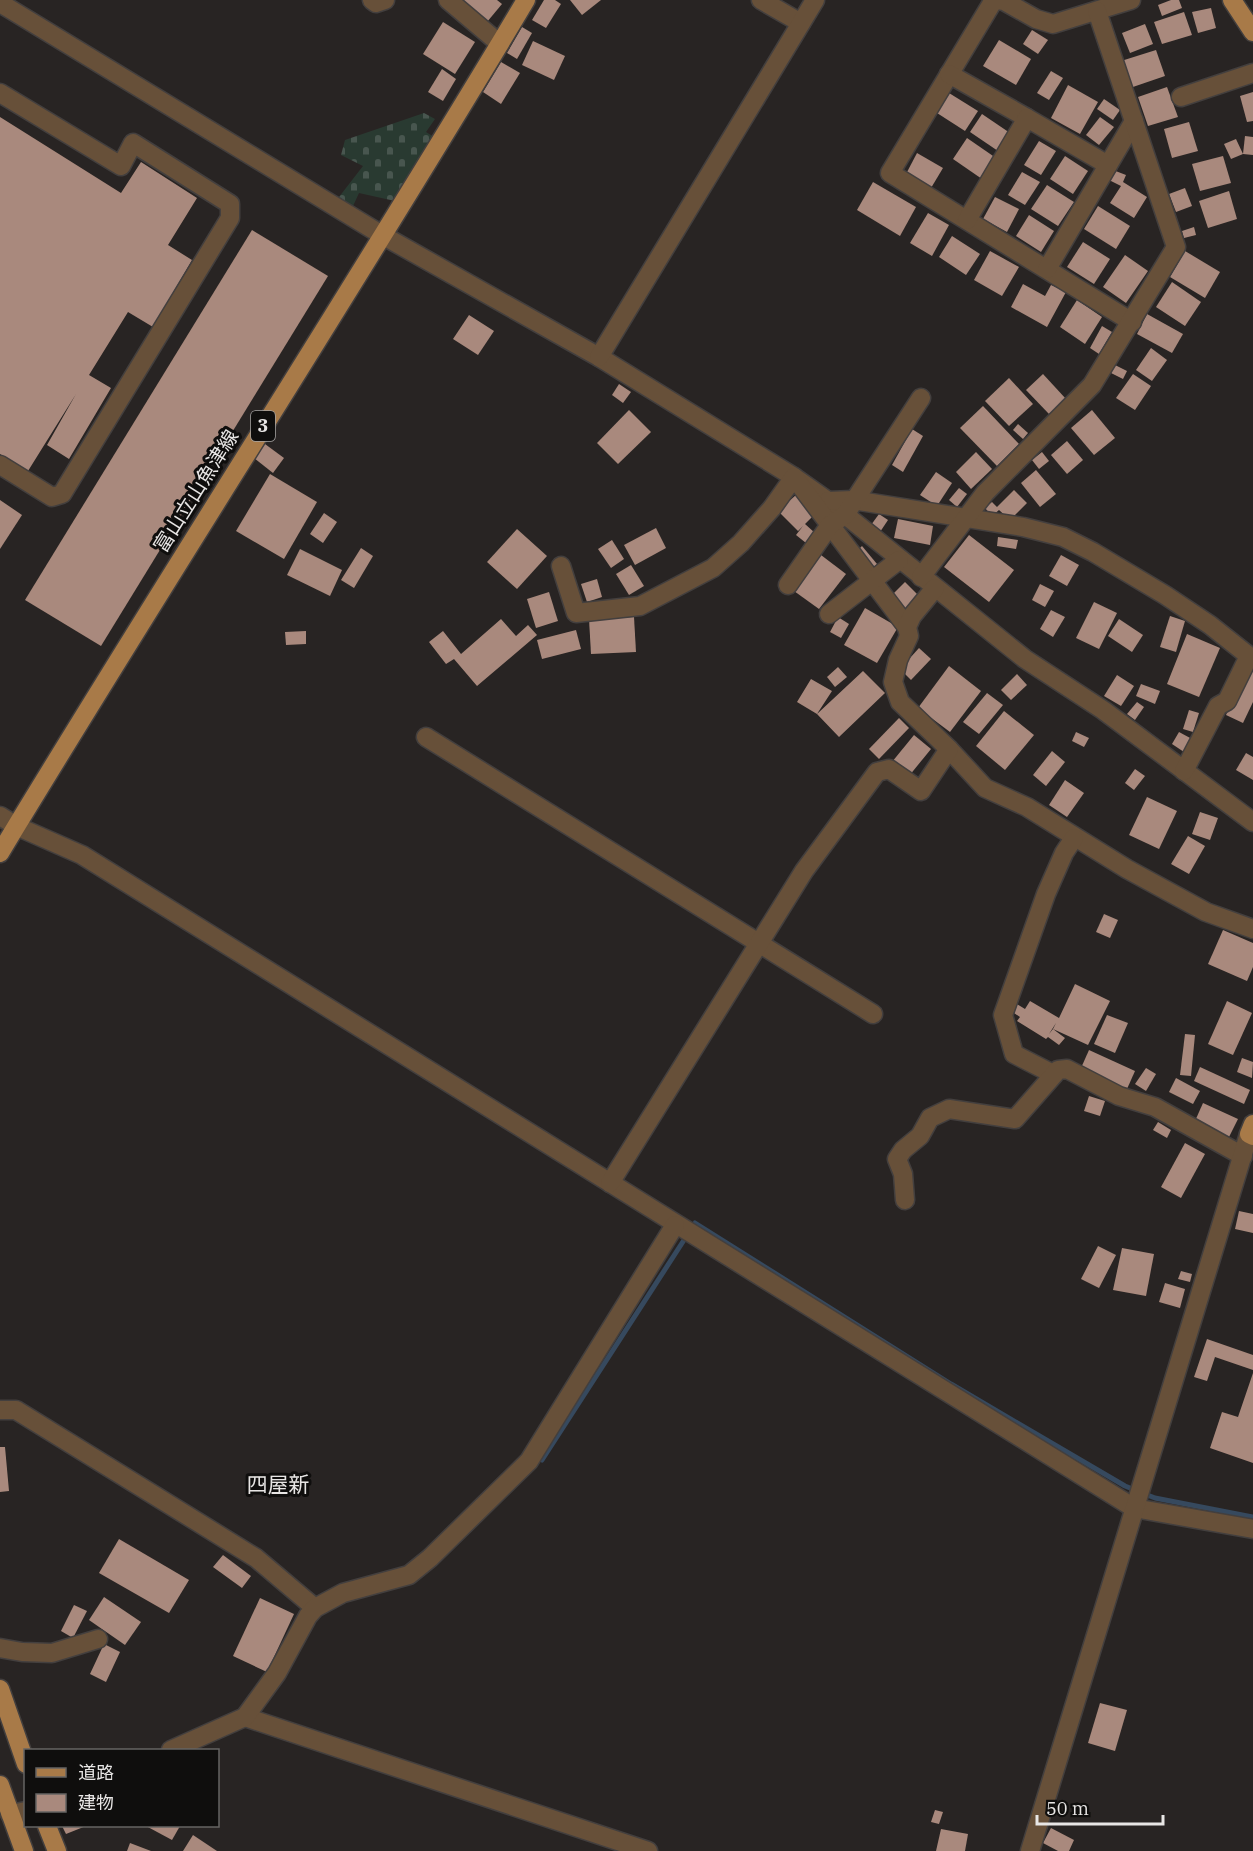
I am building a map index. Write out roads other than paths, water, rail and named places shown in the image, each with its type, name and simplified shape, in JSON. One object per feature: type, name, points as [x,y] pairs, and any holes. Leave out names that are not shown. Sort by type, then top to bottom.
[{"type":"main road","name":"富山立山魚津線","points":[[0,853],[526,0]]},
{"type":"main road","points":[[1232,0],[1253,32]]},
{"type":"main road","points":[[0,1689],[24,1758]]},
{"type":"main road","points":[[0,1785],[18,1813],[24,1851]]},
{"type":"main road","points":[[47,1827],[57,1851]]},
{"type":"street","points":[[372,0],[376,3],[385,0]]},
{"type":"street","points":[[448,0],[500,44]]},
{"type":"street","points":[[761,0],[801,23]]},
{"type":"street","points":[[599,357],[815,0]]},
{"type":"street","points":[[1131,0],[1053,24],[1036,19],[1004,1],[998,0],[992,3],[891,172],[1132,322]]},
{"type":"street","points":[[3,11],[382,235],[599,357],[794,477],[828,501],[899,560],[1025,658],[1103,710],[1253,822]]},
{"type":"street","points":[[907,627],[928,582],[966,518],[985,493],[1092,385],[1176,247],[1097,11]]},
{"type":"street","points":[[950,74],[1108,165]]},
{"type":"street","points":[[1181,97],[1253,74]]},
{"type":"street","points":[[0,93],[121,166],[133,143],[230,204],[230,218],[62,494],[52,497],[0,465]]},
{"type":"street","points":[[967,220],[1027,118]]},
{"type":"street","points":[[1047,269],[1134,121]]},
{"type":"street","points":[[788,585],[843,514],[921,398]]},
{"type":"street","points":[[794,477],[843,514],[873,581],[907,627],[909,636],[898,660],[893,682],[900,702],[949,749],[985,788],[1027,807],[1074,838],[1206,912],[1253,929]]},
{"type":"street","points":[[561,566],[576,613],[640,606],[713,568],[741,543],[772,508],[794,477]]},
{"type":"street","points":[[843,514],[966,518],[1023,527],[1063,537],[1165,594],[1210,625],[1251,657],[1227,701],[1218,706],[1184,771]]},
{"type":"street","points":[[829,614],[899,560]]},
{"type":"street","points":[[426,737],[873,1014]]},
{"type":"street","points":[[610,1183],[804,871],[877,772],[889,769],[921,791],[949,749]]},
{"type":"street","points":[[0,816],[16,826],[82,855],[1134,1508],[1253,1529]]},
{"type":"street","points":[[1053,1074],[1014,1054],[1003,1015],[1046,894],[1074,838]]},
{"type":"street","points":[[905,1200],[903,1174],[897,1159],[903,1149],[920,1136],[930,1118],[949,1109],[1015,1119],[1058,1070],[1067,1069],[1119,1096],[1155,1107],[1243,1156]]},
{"type":"street","points":[[1030,1851],[1252,1131]]},
{"type":"street","points":[[173,1749],[245,1717],[277,1673],[308,1616],[315,1608],[343,1593],[409,1575],[430,1558],[529,1461],[675,1225]]},
{"type":"street","points":[[0,1410],[16,1410],[256,1558],[315,1608]]},
{"type":"street","points":[[0,1648],[21,1653],[52,1653],[98,1639]]},
{"type":"street","points":[[245,1717],[648,1851]]},
{"type":"waterway","points":[[542,1460],[695,1223],[951,1384],[1125,1486],[1155,1498],[1253,1517]]},
{"type":"district","name":"四屋新","points":[[278,1485]]}]
